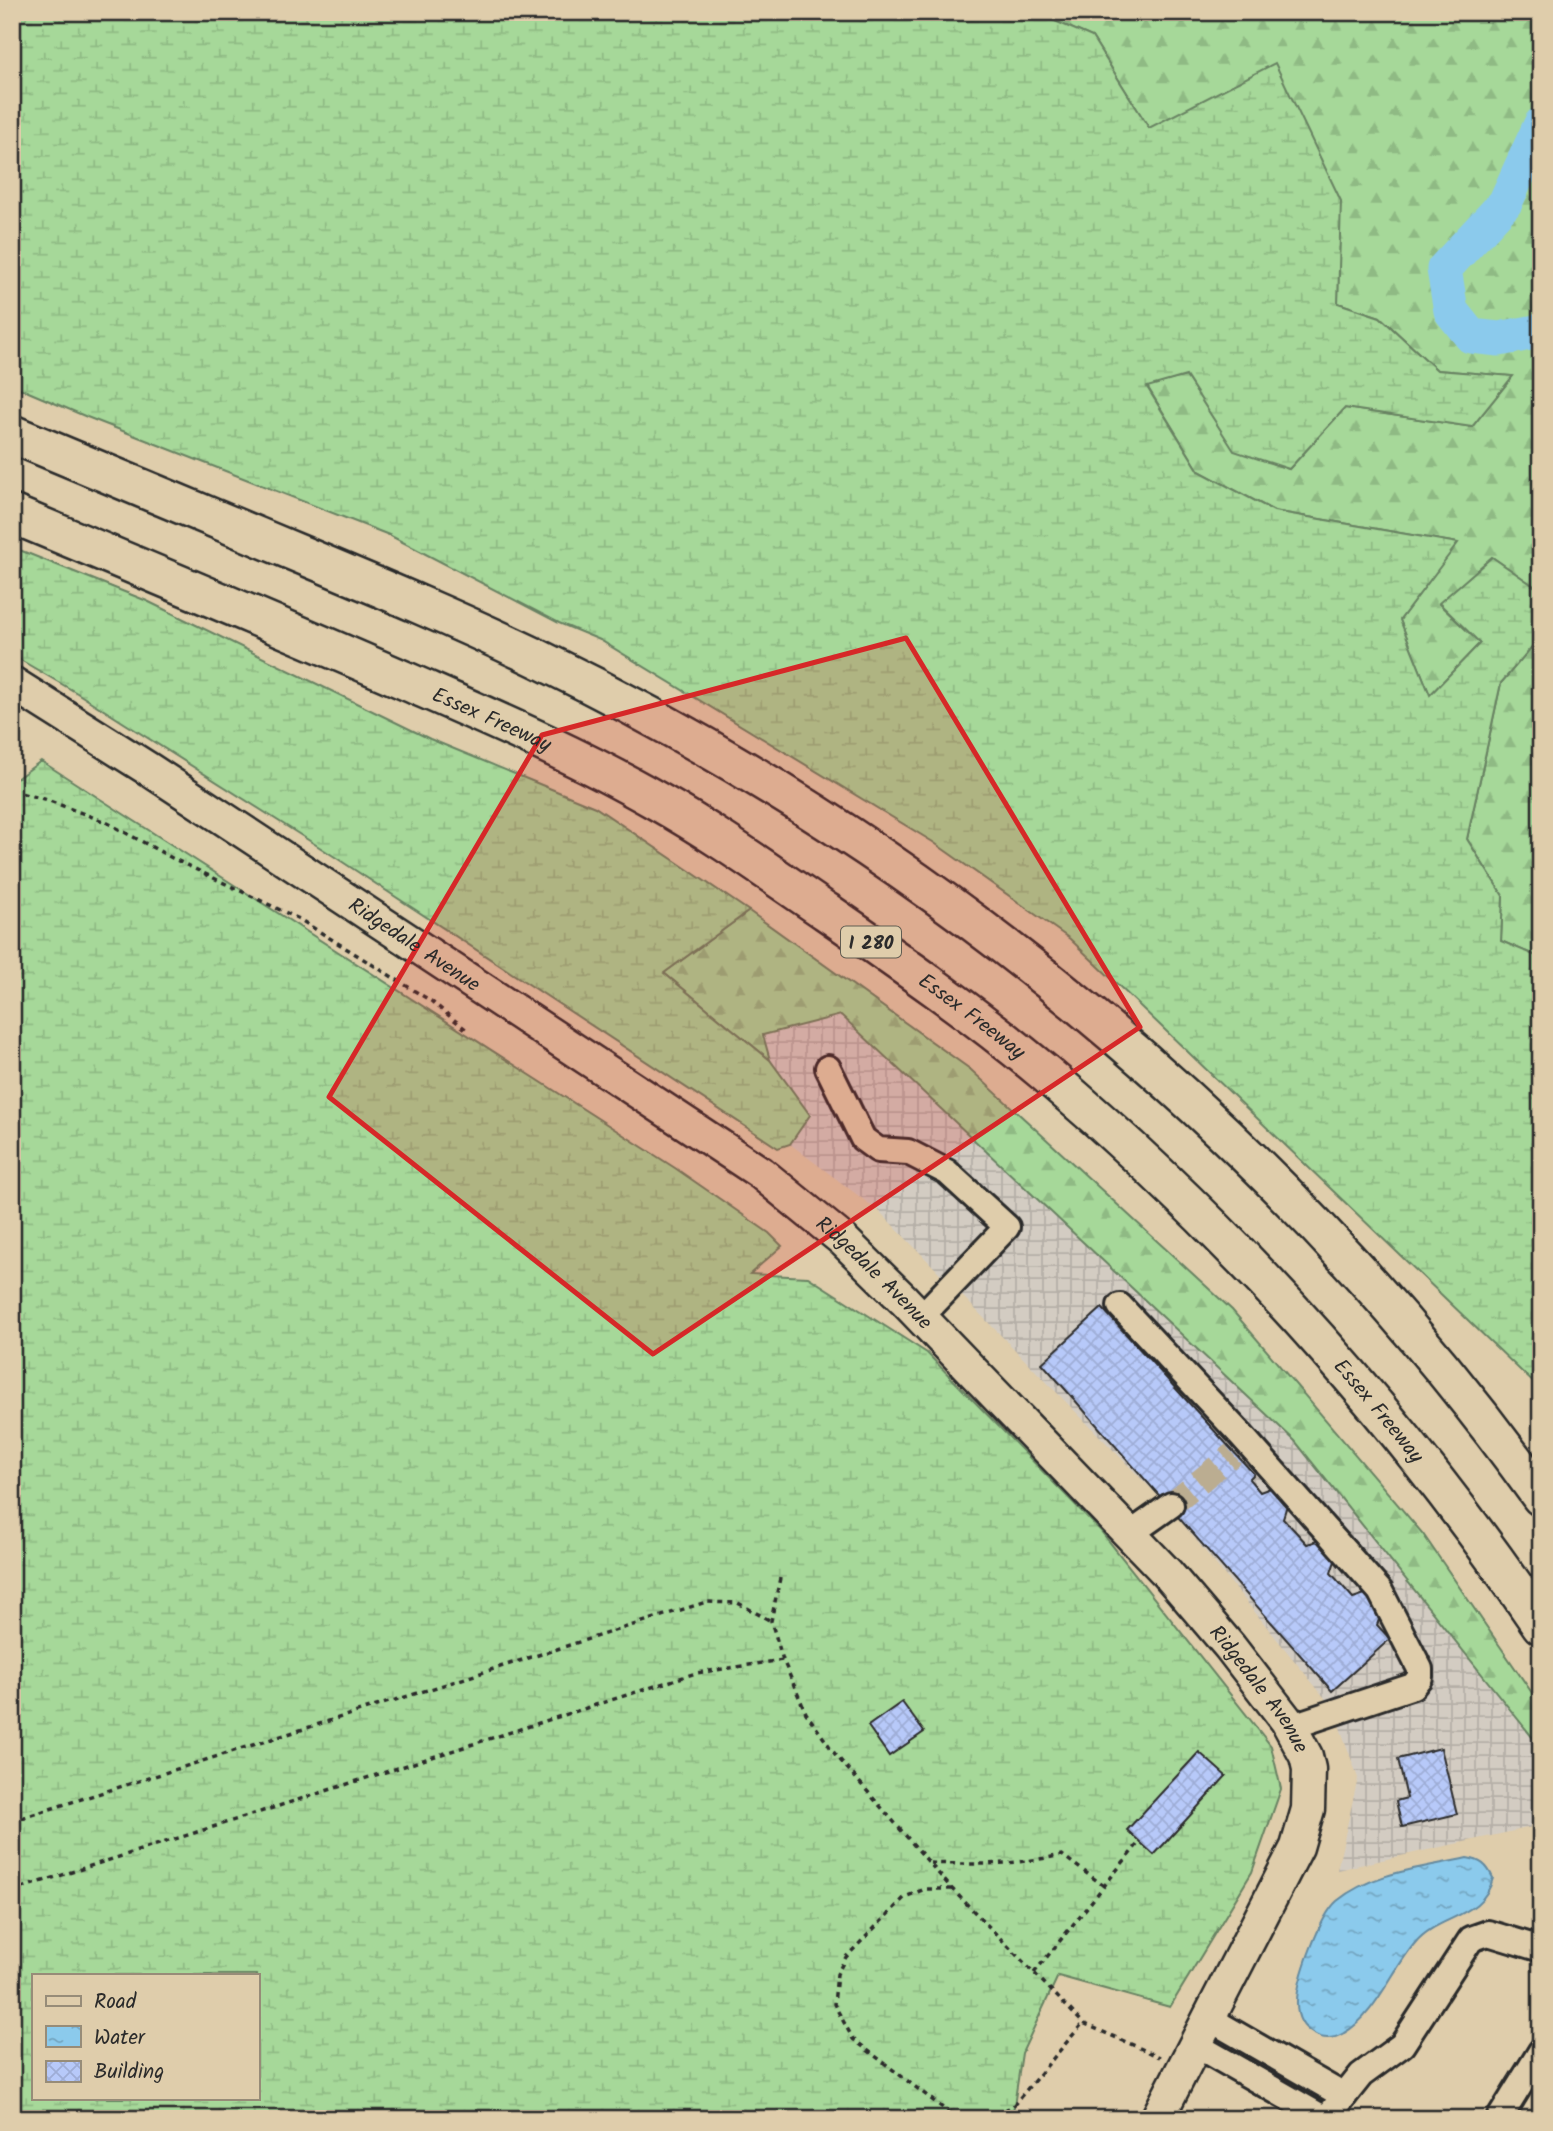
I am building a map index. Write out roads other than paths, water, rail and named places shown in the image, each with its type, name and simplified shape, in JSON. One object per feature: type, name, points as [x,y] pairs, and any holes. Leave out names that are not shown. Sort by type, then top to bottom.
[{"type":"highway","points":[[12,434],[382,589],[537,658],[666,725],[759,778],[860,843],[954,909],[1056,988],[1155,1071],[1234,1143],[1381,1297],[1458,1389],[1541,1497]]},
{"type":"highway","name":"Essex Freeway","points":[[12,514],[339,651],[504,724],[601,771],[659,802],[727,844],[968,1012],[1041,1070],[1125,1143],[1209,1223],[1283,1300],[1362,1389],[1438,1482],[1541,1625]]},
{"type":"main road","name":"Ridgedale Avenue","points":[[12,683],[150,770],[761,1173],[843,1240],[1130,1534],[1230,1647],[1290,1727],[1306,1756],[1309,1769],[1308,1809],[1297,1847],[1157,2119]]},
{"type":"lane","points":[[828,1068],[863,1139],[878,1150],[908,1152],[947,1172],[1007,1227],[920,1318]]},
{"type":"lane","points":[[1120,1306],[1240,1448],[1380,1591],[1420,1669],[1420,1677],[1413,1686],[1290,1727]]},
{"type":"lane","points":[[1130,1534],[1171,1505]]},
{"type":"lane","points":[[1197,2044],[1326,2119],[1361,2075],[1402,2045],[1471,1939],[1488,1933],[1541,1949]]},
{"type":"lane","points":[[1197,2044],[1344,2096]]},
{"type":"lane","points":[[1499,2119],[1541,2051]]},
{"type":"water","points":[[1467,1858],[1483,1864],[1493,1878],[1480,1901],[1436,1926],[1415,1943],[1374,2004],[1355,2025],[1340,2035],[1329,2038],[1310,2032],[1301,2022],[1297,2009],[1300,1980],[1323,1920],[1337,1901],[1366,1883],[1382,1877]]},
{"type":"waterway","points":[[1541,124],[1505,203],[1444,269],[1451,311],[1471,336],[1499,339],[1541,331]]},
{"type":"tunnel","points":[[1171,1505],[1233,1454]]}]
